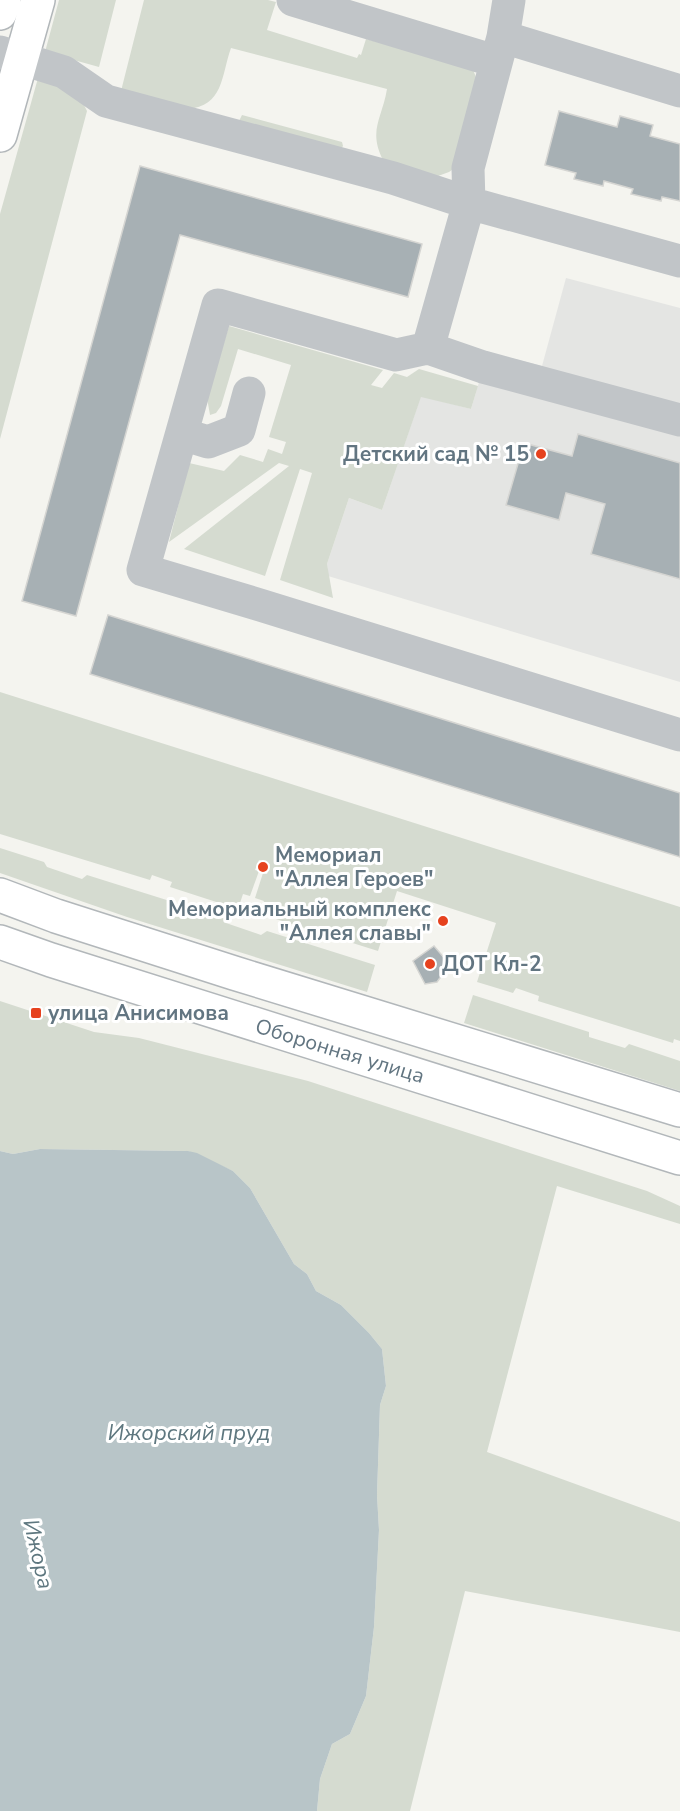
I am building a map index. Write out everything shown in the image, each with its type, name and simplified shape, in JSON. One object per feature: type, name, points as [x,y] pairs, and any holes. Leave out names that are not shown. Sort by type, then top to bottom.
[{"type":"main road","points":[[0,13],[4,0]]},
{"type":"main road","points":[[0,135],[11,56],[38,0]]},
{"type":"main road","name":"Оборонная улица","points":[[0,895],[56,916],[234,973],[680,1110]]},
{"type":"main road","name":"Оборонная улица","points":[[0,942],[680,1158]]},
{"type":"lane","points":[[293,0],[499,49],[678,82]]},
{"type":"lane","points":[[428,348],[469,203],[468,168],[499,49],[509,0]]},
{"type":"lane","points":[[11,56],[64,72],[106,101],[393,178],[469,203],[680,261]]},
{"type":"lane","points":[[680,420],[483,367],[428,348],[396,355],[218,305],[142,570],[680,735]]},
{"type":"lane","points":[[182,434],[208,442],[239,430],[249,393]]},
{"type":"shaded area","points":[[59,0],[116,0],[99,67],[45,52]]},
{"type":"shaded area","points":[[144,0],[268,0],[276,2],[267,30],[357,58],[359,54],[361,55],[366,39],[472,67],[477,80],[459,165],[438,176],[383,160],[376,132],[387,89],[231,48],[215,96],[199,107],[187,109],[121,91]]},
{"type":"shaded area","points":[[38,78],[78,93],[87,111],[0,439],[0,214]]},
{"type":"shaded area","points":[[242,115],[342,142],[343,146],[341,149],[239,121]]},
{"type":"shaded area","name":"Детский сад № 15","points":[[566,278],[680,308],[680,682],[328,576],[327,564],[349,498],[382,510],[421,396],[471,409],[488,352],[542,366]]},
{"type":"shaded area","points":[[229,326],[383,370],[371,385],[382,388],[394,373],[407,377],[419,369],[478,386],[471,409],[421,397],[382,510],[349,498],[327,564],[333,598],[280,580],[312,473],[300,469],[265,576],[184,549],[289,466],[279,463],[169,542],[189,463],[224,471],[240,455],[263,462],[268,449],[282,454],[286,442],[269,437],[291,365],[238,349],[221,406],[216,413],[210,415],[207,398]]},
{"type":"shaded area","points":[[0,692],[680,907],[680,1041],[674,1039],[673,1043],[538,1001],[539,996],[516,988],[513,993],[477,982],[496,923],[397,891],[378,951],[343,940],[344,935],[322,928],[320,933],[260,914],[264,901],[255,898],[263,873],[267,874],[270,864],[259,860],[255,870],[259,871],[250,896],[243,894],[238,909],[170,887],[172,882],[152,875],[150,880],[0,834]]},
{"type":"shaded area","points":[[0,848],[44,862],[47,867],[82,879],[87,875],[224,918],[226,923],[261,935],[267,931],[375,965],[367,992],[127,917],[0,873]]},
{"type":"shaded area","points":[[473,995],[589,1032],[589,1037],[625,1048],[629,1044],[680,1061],[680,1091],[464,1023]]},
{"type":"shaded area","points":[[0,1001],[94,1032],[139,1038],[308,1081],[647,1191],[680,1206],[680,1224],[557,1186],[487,1452],[680,1522],[680,1632],[465,1591],[410,1811],[317,1811],[320,1779],[332,1744],[350,1734],[366,1696],[374,1627],[379,1530],[377,1495],[380,1405],[386,1386],[382,1349],[341,1305],[316,1291],[307,1274],[294,1264],[250,1188],[233,1171],[188,1151],[40,1149],[13,1154],[0,1151]]},
{"type":"water","name":"Ижорский пруд","points":[[40,1149],[188,1151],[197,1153],[233,1171],[250,1188],[294,1264],[307,1274],[316,1291],[341,1305],[382,1349],[386,1386],[380,1405],[377,1495],[379,1530],[374,1627],[366,1696],[350,1734],[332,1744],[320,1779],[317,1811],[0,1811],[0,1151],[13,1154]]},
{"type":"building","points":[[559,111],[617,127],[620,116],[653,125],[650,136],[680,144],[680,201],[662,197],[661,201],[631,194],[633,189],[604,181],[603,186],[574,179],[576,173],[545,165]]},
{"type":"building","points":[[140,166],[422,244],[408,297],[180,235],[76,616],[22,601]]},
{"type":"building","points":[[578,434],[680,463],[680,579],[591,554],[605,504],[566,493],[559,520],[506,505],[524,443],[572,456]]},
{"type":"building","points":[[108,615],[680,793],[680,857],[90,674]]},
{"type":"building","name":"ДОТ Кл-2","points":[[434,946],[446,960],[447,966],[437,982],[425,984],[413,961]]},
{"type":"place","name":"Детский сад № 15","points":[[541,454]]},
{"type":"place","name":"Мемориал \"Аллея Героев\"","points":[[263,867]]},
{"type":"place","name":"Мемориальный комплекс \"Аллея славы\"","points":[[443,921]]},
{"type":"place","name":"ДОТ Кл-2","points":[[430,964]]},
{"type":"place","name":"улица Анисимова","points":[[36,1013]]},
{"type":"water label","name":"Ижора","points":[[39,1554]]}]
